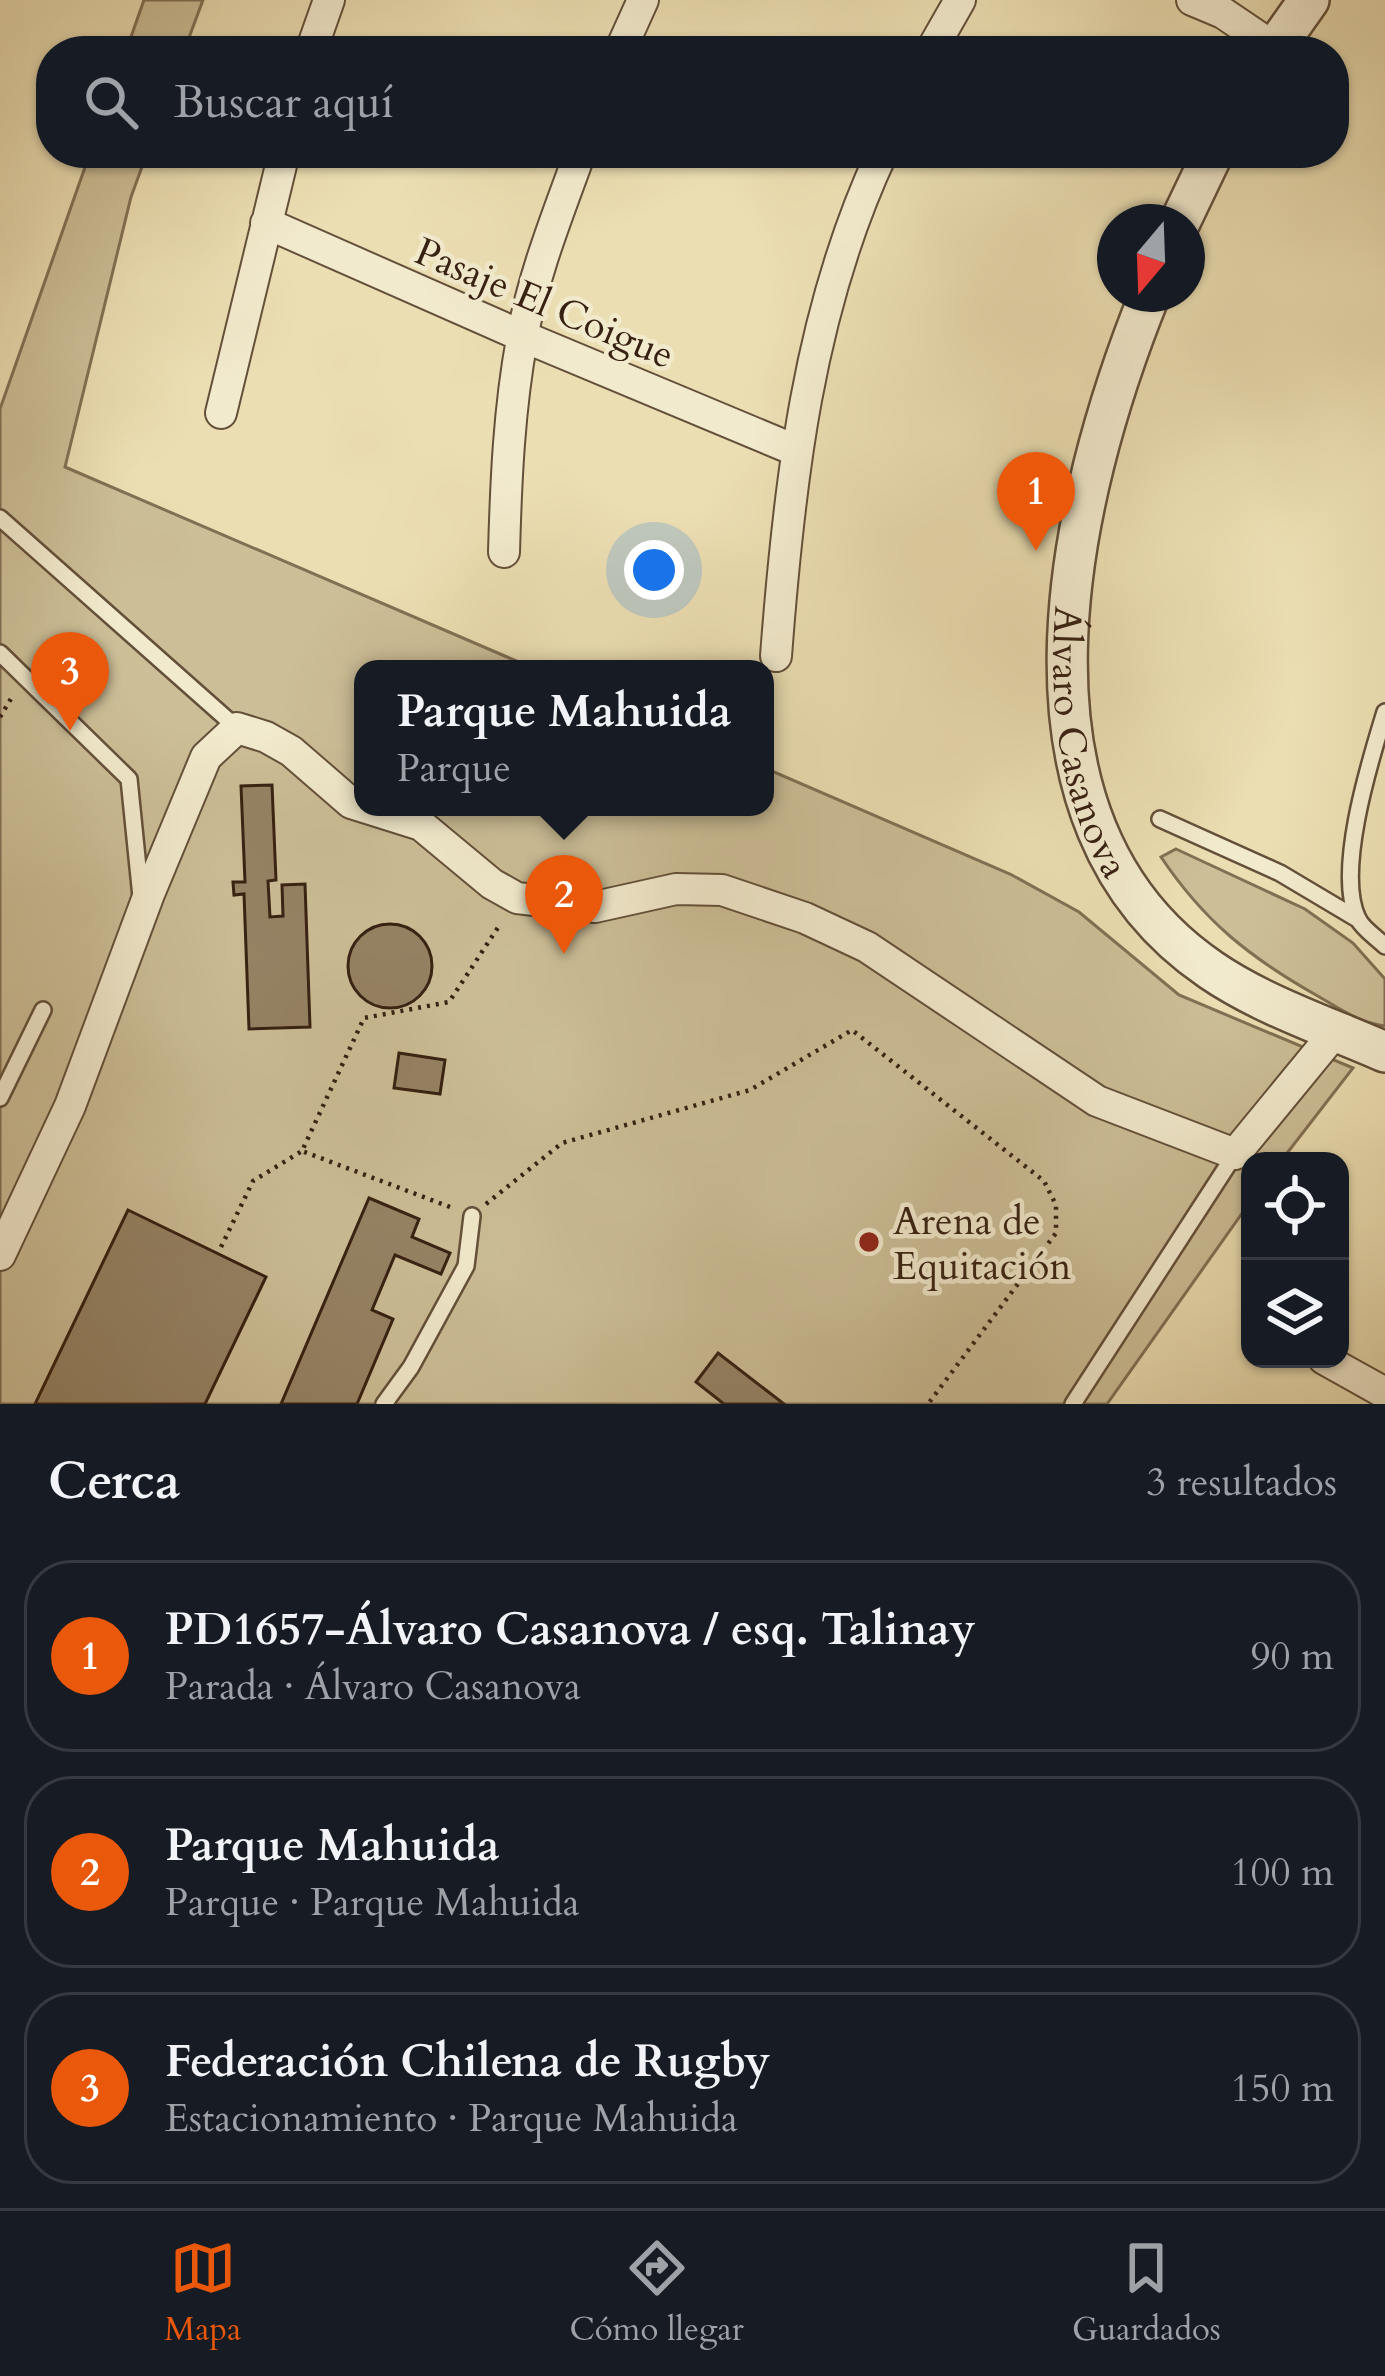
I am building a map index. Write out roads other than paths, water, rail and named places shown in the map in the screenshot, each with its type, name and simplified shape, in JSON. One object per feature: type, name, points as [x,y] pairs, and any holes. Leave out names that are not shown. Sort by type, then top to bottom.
[{"type":"street","points":[[316,36],[329,0]]},
{"type":"street","points":[[627,36],[643,0]]},
{"type":"street","points":[[940,36],[960,0]]},
{"type":"street","points":[[1192,0],[1223,13],[1255,36]]},
{"type":"street","points":[[1281,36],[1296,4]]},
{"type":"street","points":[[220,413],[280,168]]},
{"type":"street","points":[[504,552],[506,456],[522,336],[575,168]]},
{"type":"street","points":[[776,656],[795,450],[837,269],[876,168]]},
{"type":"street","points":[[1189,204],[1206,168]]},
{"type":"street","name":"Pasaje El Coigue","points":[[266,223],[795,450]]},
{"type":"street","name":"Álvaro Casanova","points":[[1143,312],[1112,399],[1083,524],[1066,662],[1066,711],[1077,774],[1096,830],[1118,870],[1170,936],[1212,971],[1385,1052]]},
{"type":"street","points":[[0,1255],[70,1106],[206,757],[237,728],[266,737],[291,751],[354,803]]},
{"type":"street","points":[[394,816],[421,825],[492,884],[518,898],[595,908],[676,889],[722,890],[805,918],[900,967],[1097,1101],[1235,1154],[1336,1031]]},
{"type":"street","points":[[1340,1368],[1385,1393]]},
{"type":"lane","points":[[0,518],[237,728]]},
{"type":"lane","points":[[0,653],[129,779],[143,911]]},
{"type":"lane","points":[[1359,920],[1351,885],[1357,818],[1385,712]]},
{"type":"lane","points":[[1160,819],[1280,873],[1359,920],[1385,946]]},
{"type":"lane","points":[[0,1098],[44,1010]]},
{"type":"lane","points":[[1073,1404],[1235,1154]]},
{"type":"lane","points":[[384,1404],[411,1367],[466,1265],[472,1216]]},
{"type":"place","name":"PD1657-Álvaro Casanova / esq. Talinay","points":[[1036,551]]},
{"type":"place","name":"Federación Chilena de Rugby","points":[[70,731]]},
{"type":"place","name":"Parque Mahuida","points":[[564,954]]},
{"type":"place","name":"Arena de Equitación","points":[[869,1242]]}]
